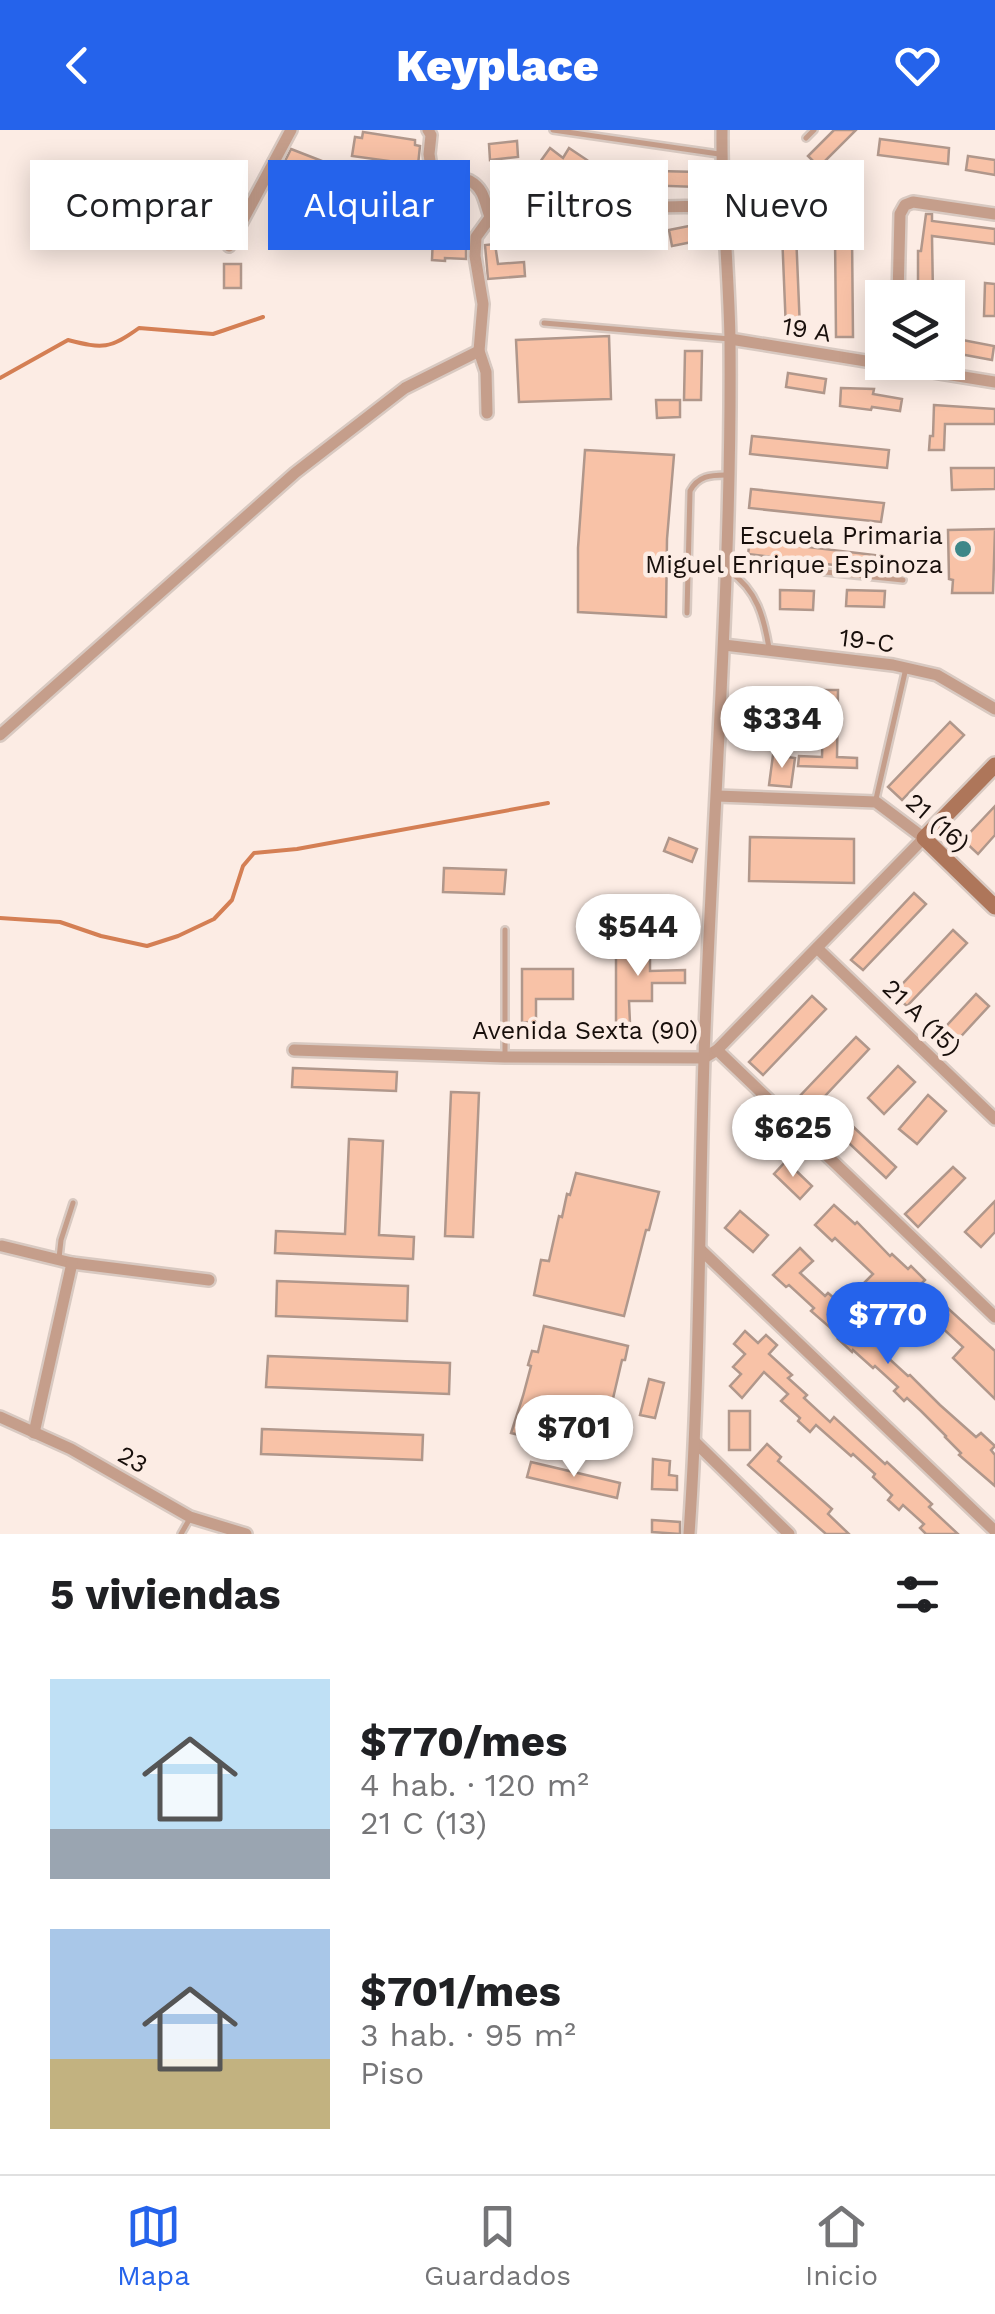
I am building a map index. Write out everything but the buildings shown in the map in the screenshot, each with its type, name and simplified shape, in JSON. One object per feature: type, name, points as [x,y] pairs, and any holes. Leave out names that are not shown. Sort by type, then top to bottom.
[{"type":"street","points":[[248,210],[291,130]]},
{"type":"street","points":[[428,130],[430,160]]},
{"type":"street","points":[[722,130],[722,160]]},
{"type":"street","points":[[470,181],[483,192],[489,219],[505,233],[529,238],[591,232],[651,208],[688,207]]},
{"type":"street","points":[[898,280],[900,214],[905,205],[913,202],[995,214]]},
{"type":"street","points":[[487,413],[486,372],[479,351],[483,304],[476,237],[489,219]]},
{"type":"street","points":[[689,1534],[695,1442],[704,1058],[728,566],[730,339],[725,250]]},
{"type":"street","name":"19 A","points":[[730,339],[865,359]]},
{"type":"street","points":[[0,735],[295,473],[406,388],[479,351]]},
{"type":"street","name":"19 A","points":[[965,376],[995,382]]},
{"type":"street","name":"19-C","points":[[724,645],[937,675],[995,710]]},
{"type":"street","name":"Avenida Sexta (90)","points":[[294,1050],[704,1058],[717,1050],[995,765]]},
{"type":"street","name":"21 (16)","points":[[718,796],[876,802],[924,838],[995,907]]},
{"type":"street","name":"21 A (15)","points":[[817,948],[995,1119]]},
{"type":"street","points":[[717,1050],[995,1318]]},
{"type":"street","points":[[2,1246],[72,1263],[209,1280]]},
{"type":"street","points":[[701,1250],[995,1530]]},
{"type":"street","points":[[34,1432],[72,1263]]},
{"type":"street","name":"23","points":[[0,1417],[71,1449],[190,1517],[246,1534]]},
{"type":"street","points":[[695,1442],[789,1534]]},
{"type":"lane","points":[[554,130],[722,154]]},
{"type":"lane","points":[[806,138],[814,130]]},
{"type":"lane","points":[[544,324],[730,339]]},
{"type":"lane","points":[[688,613],[690,490],[701,478],[728,475]]},
{"type":"lane","points":[[728,566],[903,580]]},
{"type":"lane","points":[[728,566],[758,604],[769,651]]},
{"type":"lane","points":[[876,802],[906,668]]},
{"type":"lane","points":[[504,1057],[505,930]]},
{"type":"lane","points":[[59,1258],[73,1203]]},
{"type":"lane","points":[[182,1534],[190,1517]]},
{"type":"waterway","points":[[0,378],[68,340],[106,345],[139,328],[213,334],[263,317]]},
{"type":"waterway","points":[[0,918],[60,922],[147,946],[214,919],[232,900],[243,866],[254,853],[297,849],[548,803]]},
{"type":"place","name":"Escuela Primaria Miguel Enrique Espinoza","points":[[963,549]]}]
